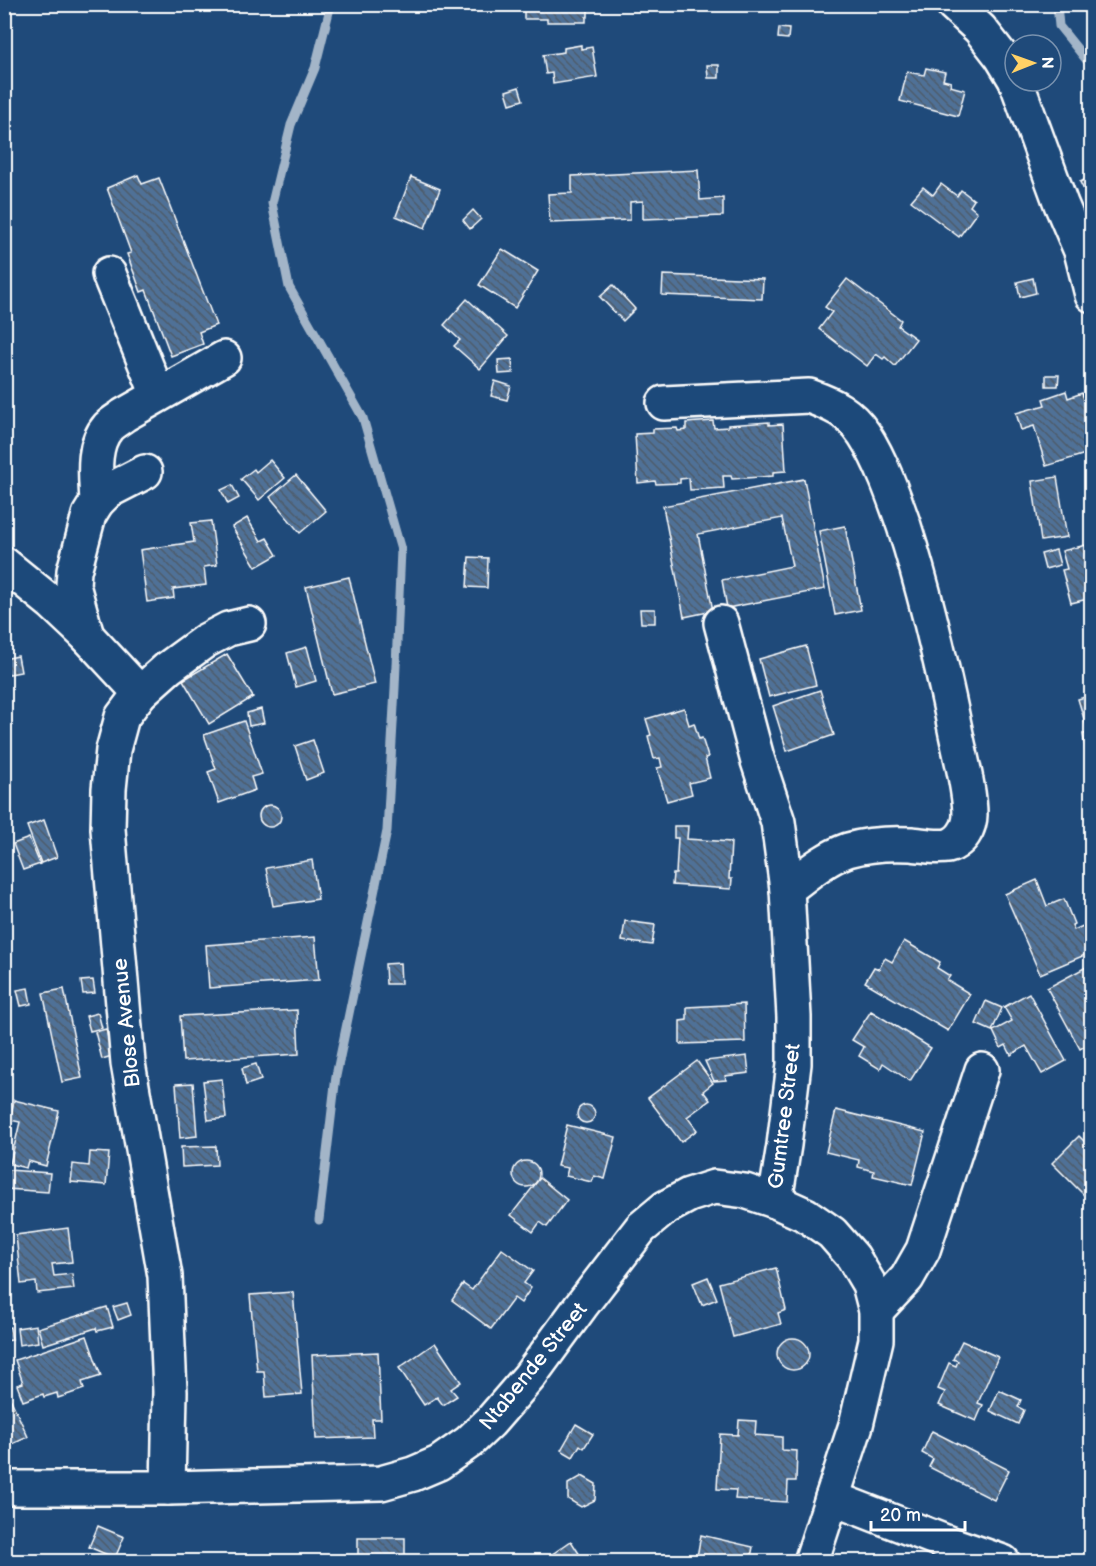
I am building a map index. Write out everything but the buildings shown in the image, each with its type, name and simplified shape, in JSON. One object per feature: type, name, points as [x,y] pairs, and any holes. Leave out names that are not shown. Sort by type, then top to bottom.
[{"type":"street","points":[[953,4],[980,29],[1003,59]]},
{"type":"street","points":[[1021,93],[1061,204],[1081,251],[1092,295]]},
{"type":"street","points":[[109,274],[158,395]]},
{"type":"street","points":[[96,502],[96,456],[101,437],[109,426],[124,415],[224,358]]},
{"type":"street","points":[[664,403],[809,396],[850,416],[864,435],[880,464],[903,525],[926,607],[966,784],[970,815],[967,830],[956,842],[949,845],[877,844],[848,850],[827,859],[787,889]]},
{"type":"street","points":[[87,636],[73,585],[74,571],[89,516],[96,502],[108,491],[145,472]]},
{"type":"street","points":[[4,564],[52,603],[87,636],[140,693]]},
{"type":"street","name":"Gumtree Street","points":[[721,623],[757,758],[778,822],[787,889],[794,1017],[794,1064],[775,1201],[806,1215],[832,1233],[853,1257],[868,1284],[876,1311],[876,1340],[856,1425],[811,1562]]},
{"type":"street","name":"Blose Avenue","points":[[168,1488],[170,1392],[165,1276],[128,1063],[108,829],[109,789],[113,750],[122,717],[140,693],[168,668],[205,641],[228,629],[249,624]]},
{"type":"street","points":[[876,1311],[907,1278],[923,1250],[982,1070]]},
{"type":"street","name":"Ntabende Street","points":[[4,1488],[168,1488],[381,1483],[413,1473],[439,1462],[469,1442],[490,1422],[529,1377],[641,1228],[665,1209],[689,1195],[714,1187],[745,1191],[775,1201]]},
{"type":"street","points":[[832,1498],[1003,1562]]},
{"type":"waterway","points":[[319,1220],[336,1076],[387,831],[401,550],[363,418],[289,287],[272,203],[291,125],[315,68],[331,4]]},
{"type":"waterway","points":[[1057,4],[1059,26],[1092,67]]}]
